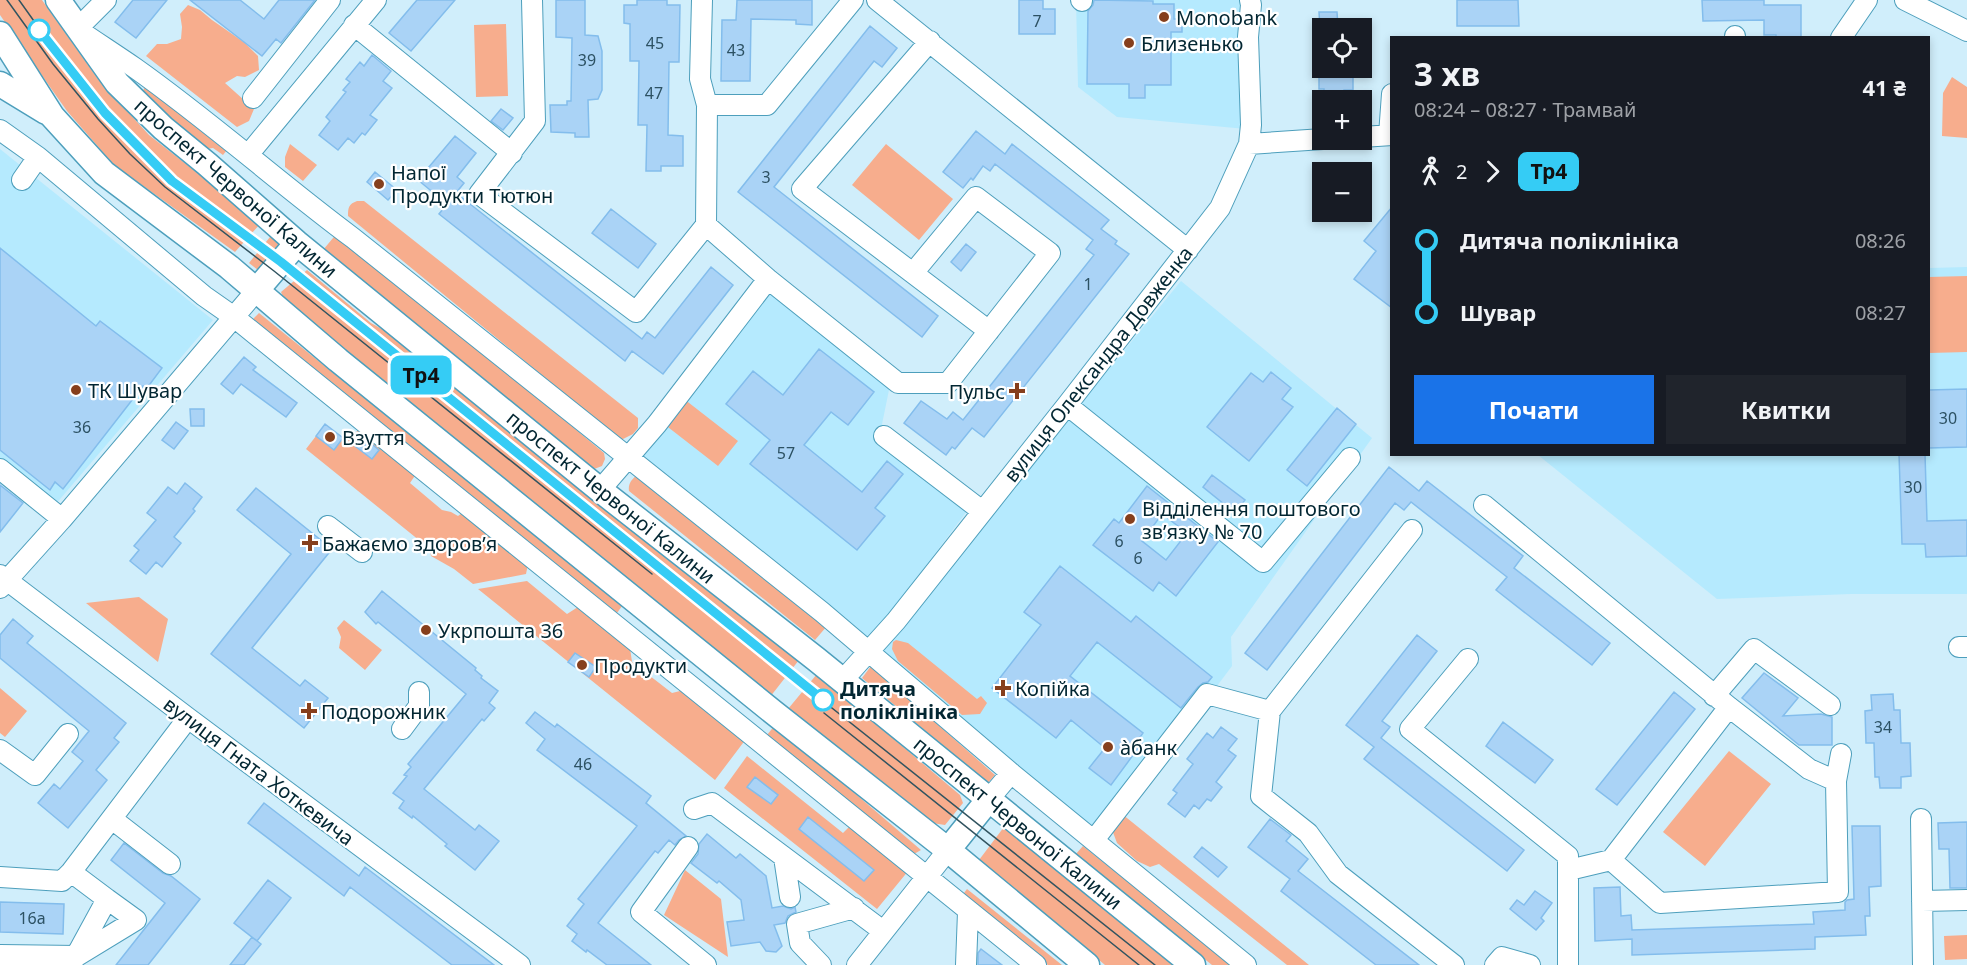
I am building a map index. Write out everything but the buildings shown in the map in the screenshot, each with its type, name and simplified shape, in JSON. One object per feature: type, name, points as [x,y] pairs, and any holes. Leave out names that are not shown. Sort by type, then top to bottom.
[{"type":"main road","name":"проспект Червоної Калини","points":[[58,0],[117,83],[163,128],[297,243],[600,490],[842,681],[1193,965]]},
{"type":"main road","points":[[0,34],[52,116],[104,173],[230,267],[347,367],[773,712],[948,850],[1087,965]]},
{"type":"main road","points":[[0,84],[52,116]]},
{"type":"main road","points":[[256,291],[297,243]]},
{"type":"main road","points":[[948,850],[989,799]]},
{"type":"street","points":[[106,0],[77,29],[135,68],[248,155],[295,195],[353,238],[822,612],[1011,773],[1246,965]]},
{"type":"street","points":[[253,98],[330,0]]},
{"type":"street","points":[[248,155],[376,0]]},
{"type":"street","points":[[532,0],[535,121],[479,194],[636,312],[706,225],[707,105],[700,79],[702,0]]},
{"type":"street","points":[[707,105],[766,105],[853,0]]},
{"type":"street","points":[[877,0],[1188,250]]},
{"type":"street","points":[[1841,36],[1867,0]]},
{"type":"street","points":[[1905,0],[1967,32]]},
{"type":"street","name":"вулиця Олександра Довженка","points":[[842,681],[896,621],[1220,208],[1249,144],[1251,125],[1248,37],[1252,2]]},
{"type":"street","points":[[354,26],[512,153]]},
{"type":"street","points":[[930,41],[802,189],[989,331]]},
{"type":"street","points":[[0,130],[38,157],[204,296],[234,317],[1036,965]]},
{"type":"street","points":[[1372,136],[1390,135]]},
{"type":"street","points":[[1249,144],[1312,140]]},
{"type":"street","points":[[22,180],[38,157]]},
{"type":"street","points":[[706,225],[768,279],[898,383],[948,383],[1050,253],[976,197],[913,273]]},
{"type":"street","points":[[600,490],[657,424],[768,279]]},
{"type":"street","points":[[2,581],[62,519],[256,291]]},
{"type":"street","points":[[1067,405],[1263,562],[1350,459]]},
{"type":"street","points":[[884,436],[982,511]]},
{"type":"street","points":[[0,469],[62,519]]},
{"type":"street","points":[[1484,506],[1722,702],[1809,769],[1836,781]]},
{"type":"street","points":[[328,526],[362,552]]},
{"type":"street","points":[[1412,530],[1270,711],[1261,796],[1308,833],[1338,874],[1454,965]]},
{"type":"street","name":"вулиця Гната Хоткевича","points":[[2,581],[520,965]]},
{"type":"street","points":[[1569,870],[1611,860],[1722,702],[1754,649],[1830,705]]},
{"type":"street","points":[[1468,658],[1410,729],[1568,856],[1568,965]]},
{"type":"street","points":[[402,729],[416,713],[419,706],[418,692]]},
{"type":"street","points":[[1094,840],[1207,694],[1270,711]]},
{"type":"street","points":[[0,878],[63,881],[188,718]]},
{"type":"street","points":[[0,750],[34,775],[68,734]]},
{"type":"street","points":[[1611,860],[1660,903],[1838,892],[1836,781],[1841,754]]},
{"type":"street","points":[[989,799],[1011,773]]},
{"type":"street","points":[[694,809],[712,803],[883,931]]},
{"type":"street","points":[[112,819],[170,864]]},
{"type":"street","points":[[1921,819],[1923,965]]},
{"type":"street","points":[[688,847],[640,912],[706,965]]},
{"type":"street","points":[[857,965],[948,850]]},
{"type":"street","points":[[784,857],[790,897]]},
{"type":"street","points":[[4,958],[74,960],[136,920],[71,873]]},
{"type":"street","points":[[74,960],[107,899]]},
{"type":"street","points":[[1922,902],[1967,900]]},
{"type":"street","points":[[821,965],[800,943],[797,924],[854,908]]},
{"type":"street","points":[[966,965],[968,912]]},
{"type":"street","points":[[1496,965],[1502,957],[1530,965]]},
{"type":"shaded area","points":[[0,0],[42,0],[98,79],[149,135],[261,223],[235,252],[114,165],[67,111],[0,15]]},
{"type":"shaded area","points":[[1076,0],[1241,0],[1246,129],[1117,117],[1078,87]]},
{"type":"shaded area","points":[[188,5],[200,10],[245,43],[258,56],[259,70],[245,77],[237,76],[225,83],[254,109],[249,121],[237,127],[146,56],[157,44],[167,44],[181,39],[180,14]]},
{"type":"shaded area","points":[[506,24],[508,96],[476,97],[474,25]]},
{"type":"shaded area","points":[[1952,77],[1967,87],[1967,138],[1942,136],[1943,93]]},
{"type":"shaded area","points":[[145,86],[227,150],[223,155],[213,148],[206,149],[160,112],[143,91]]},
{"type":"shaded area","points":[[290,144],[317,165],[303,181],[285,167],[285,157]]},
{"type":"shaded area","points":[[886,144],[953,199],[919,240],[852,185]]},
{"type":"shaded area","name":"ТК Шувар","points":[[0,149],[213,320],[55,505],[0,461]]},
{"type":"shaded area","points":[[357,201],[364,201],[638,418],[638,428],[633,434],[621,440],[348,216],[350,206]]},
{"type":"shaded area","points":[[274,232],[283,240],[258,270],[249,263]]},
{"type":"shaded area","points":[[338,232],[604,453],[605,459],[602,466],[589,471],[323,250]]},
{"type":"shaded area","points":[[1967,267],[1967,594],[1851,594],[1717,599],[1539,456],[1930,456],[1930,268]]},
{"type":"shaded area","points":[[307,270],[371,323],[407,343],[579,489],[799,660],[770,697],[286,304],[281,292]]},
{"type":"shaded area","points":[[1967,276],[1967,352],[1930,353],[1930,277]]},
{"type":"shaded area","points":[[758,281],[890,385],[879,439],[967,511],[868,643],[628,450]]},
{"type":"shaded area","points":[[1181,281],[1372,438],[1231,637],[1232,666],[1103,838],[879,650]]},
{"type":"shaded area","points":[[259,313],[622,606],[617,613],[253,319]]},
{"type":"shaded area","points":[[684,399],[738,441],[718,466],[664,424]]},
{"type":"shaded area","points":[[359,429],[416,474],[410,483],[442,510],[458,516],[462,513],[528,564],[526,574],[473,584],[454,569],[431,556],[430,549],[306,449],[316,436],[334,450],[343,438],[352,437]]},
{"type":"shaded area","points":[[637,475],[827,626],[815,640],[629,491],[630,482]]},
{"type":"shaded area","points":[[527,581],[567,614],[578,607],[630,648],[632,662],[672,693],[684,690],[746,739],[715,780],[478,589]]},
{"type":"shaded area","points":[[139,597],[168,619],[158,662],[86,603]]},
{"type":"shaded area","points":[[344,620],[382,650],[365,670],[339,648],[341,637],[337,628]]},
{"type":"shaded area","points":[[896,640],[908,643],[977,699],[981,696],[987,703],[980,714],[962,715],[898,661],[892,649],[893,642]]},
{"type":"shaded area","points":[[871,666],[995,775],[988,783],[862,678]]},
{"type":"shaded area","points":[[817,674],[960,795],[963,803],[945,825],[932,823],[788,709]]},
{"type":"shaded area","points":[[0,688],[27,711],[5,737],[0,733]]},
{"type":"shaded area","points":[[775,725],[921,850],[914,854],[767,735]]},
{"type":"shaded area","points":[[1729,751],[1771,784],[1705,866],[1663,832]]},
{"type":"shaded area","points":[[747,756],[843,833],[851,825],[909,870],[877,909],[724,788]]},
{"type":"shaded area","points":[[1122,814],[1309,965],[1287,965],[1159,864],[1150,867],[1137,861],[1117,843],[1111,827]]},
{"type":"shaded area","points":[[1004,827],[1175,965],[1105,965],[979,860]]},
{"type":"shaded area","points":[[1083,846],[1231,965],[1212,965],[1075,855]]},
{"type":"shaded area","points":[[685,870],[721,899],[728,957],[664,915]]},
{"type":"shaded area","points":[[967,889],[1062,965],[1048,965],[961,897]]},
{"type":"shaded area","points":[[1967,935],[1967,959],[1945,960],[1944,936]]},
{"type":"tram line","points":[[7,0],[53,64],[98,119],[165,187],[274,271],[652,574]]},
{"type":"tram line","points":[[19,0],[66,66],[105,113],[172,181],[281,262],[798,681],[1155,965]]},
{"type":"tram line","name":"Тр4","points":[[39,30],[105,113],[172,181],[281,262],[823,700]]},
{"type":"tram line","points":[[824,713],[1139,965]]},
{"type":"place","name":"Monobank","points":[[1164,17]]},
{"type":"place","name":"Близенько","points":[[1129,43]]},
{"type":"place","name":"Напої Продукти Тютюн","points":[[379,184]]},
{"type":"place","name":"ТК Шувар","points":[[76,390]]},
{"type":"place","name":"Пульс","points":[[1017,391]]},
{"type":"place","name":"Взуття","points":[[330,437]]},
{"type":"place","name":"Відділення поштового зв’язку № 70","points":[[1130,519]]},
{"type":"place","name":"Бажаємо здоровʼя","points":[[310,543]]},
{"type":"place","name":"Укрпошта 36","points":[[426,630]]},
{"type":"place","name":"Продукти","points":[[582,665]]},
{"type":"place","name":"Копійка","points":[[1003,688]]},
{"type":"place","name":"Дитяча поліклініка","points":[[823,700]]},
{"type":"place","name":"Подорожник","points":[[309,711]]},
{"type":"place","name":"а̀банк","points":[[1108,747]]}]
